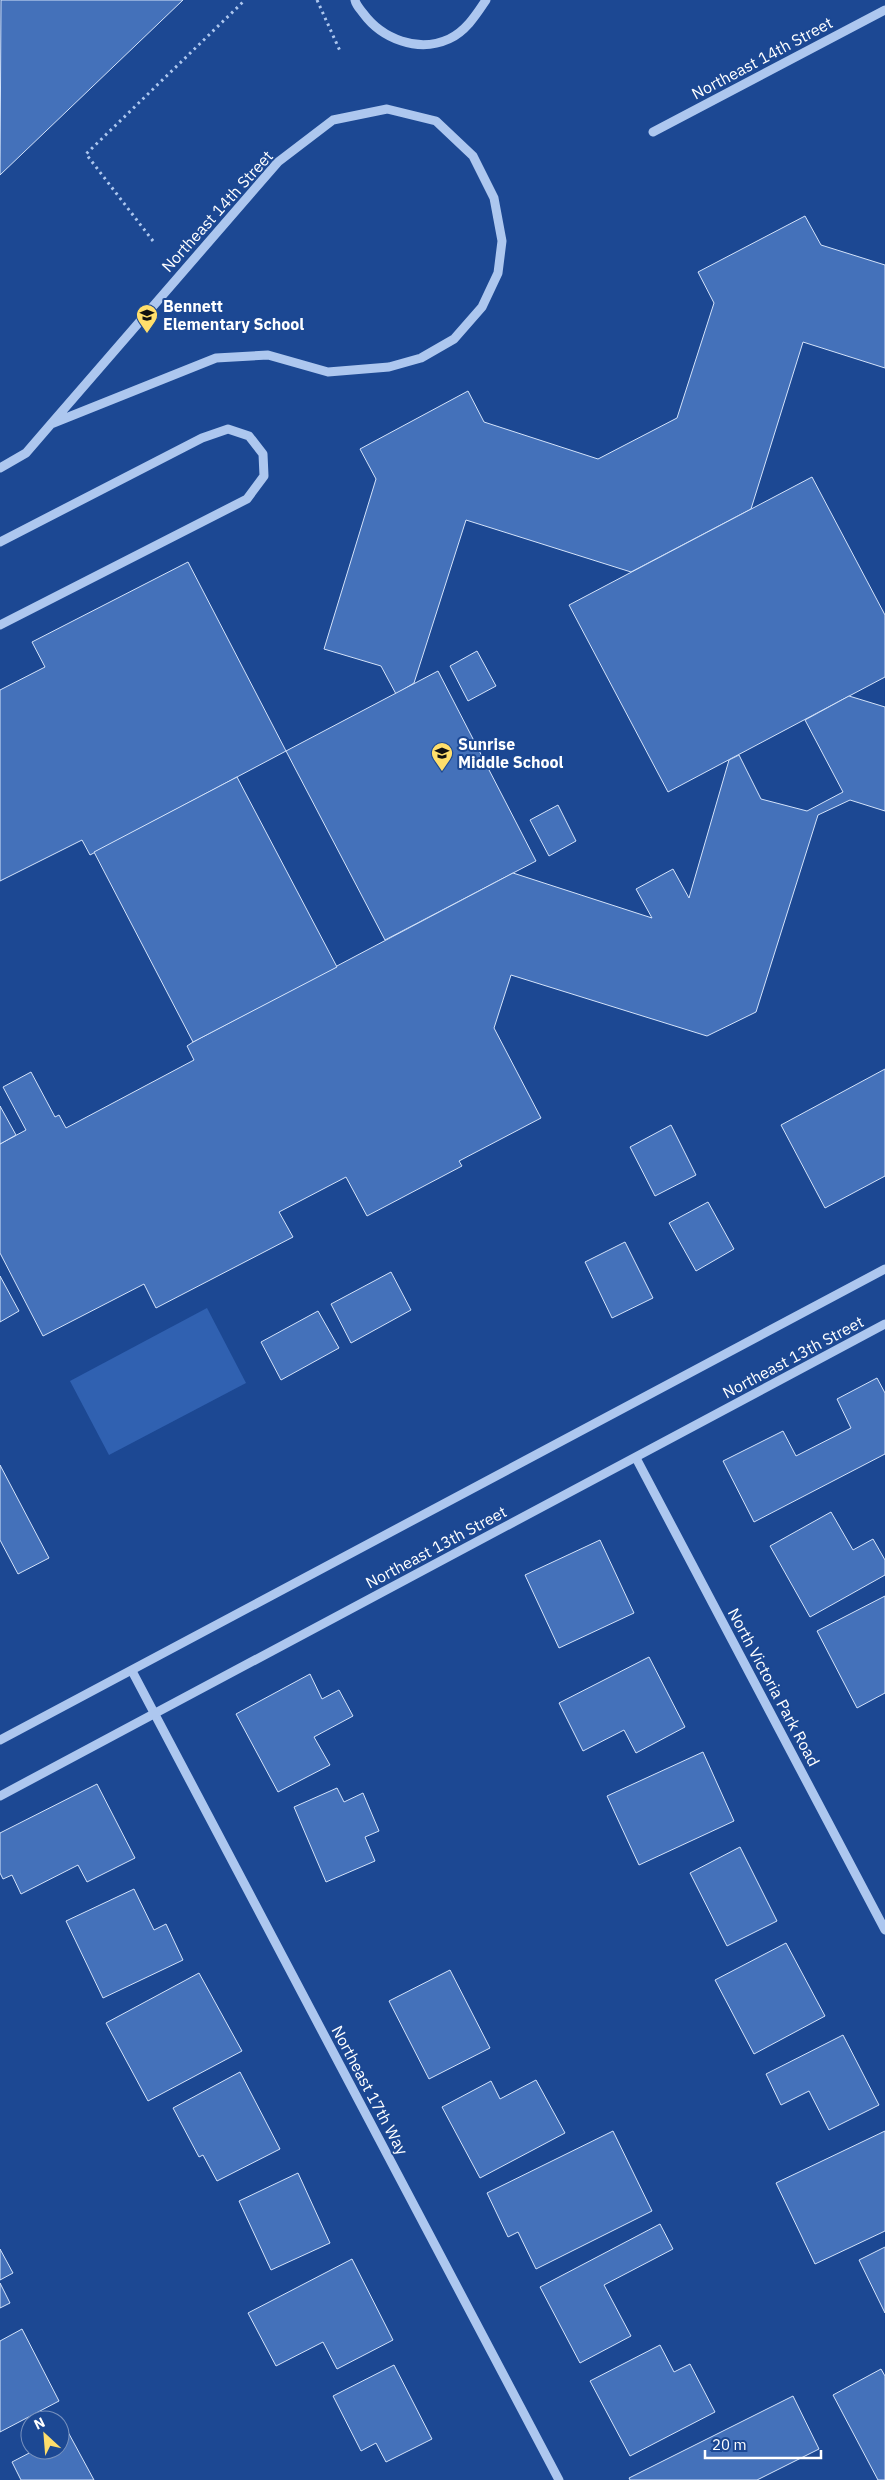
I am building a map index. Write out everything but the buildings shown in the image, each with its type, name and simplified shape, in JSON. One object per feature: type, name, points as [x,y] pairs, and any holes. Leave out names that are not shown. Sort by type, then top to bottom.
[{"type":"street","points":[[355,0],[372,26],[395,40],[422,45],[449,39],[471,23],[486,0]]},
{"type":"street","name":"Northeast 14th Street","points":[[653,132],[885,10]]},
{"type":"street","name":"Northeast 14th Street","points":[[0,468],[26,454],[51,424],[278,162],[333,120],[387,109],[436,121],[473,156],[494,198],[502,240],[498,273],[482,307],[454,339],[421,358],[389,367],[328,372],[268,355],[216,358],[51,424]]},
{"type":"street","points":[[0,542],[202,438],[228,428],[249,436],[263,454],[264,476],[247,499],[0,625]]},
{"type":"street","name":"Northeast 13th Street","points":[[0,1740],[885,1269]]},
{"type":"street","name":"Northeast 13th Street","points":[[0,1796],[885,1324]]},
{"type":"street","name":"North Victoria Park Road","points":[[636,1458],[885,1930]]},
{"type":"street","name":"Northeast 17th Way","points":[[132,1671],[559,2480]]},
{"type":"path","points":[[153,241],[86,154],[245,0]]},
{"type":"path","points":[[318,0],[340,51]]},
{"type":"shaded area","points":[[207,1308],[246,1383],[109,1455],[70,1381]]},
{"type":"place","name":"Bennett Elementary School","points":[[147,334]]},
{"type":"place","name":"Sunrise Middle School","points":[[442,772]]}]
